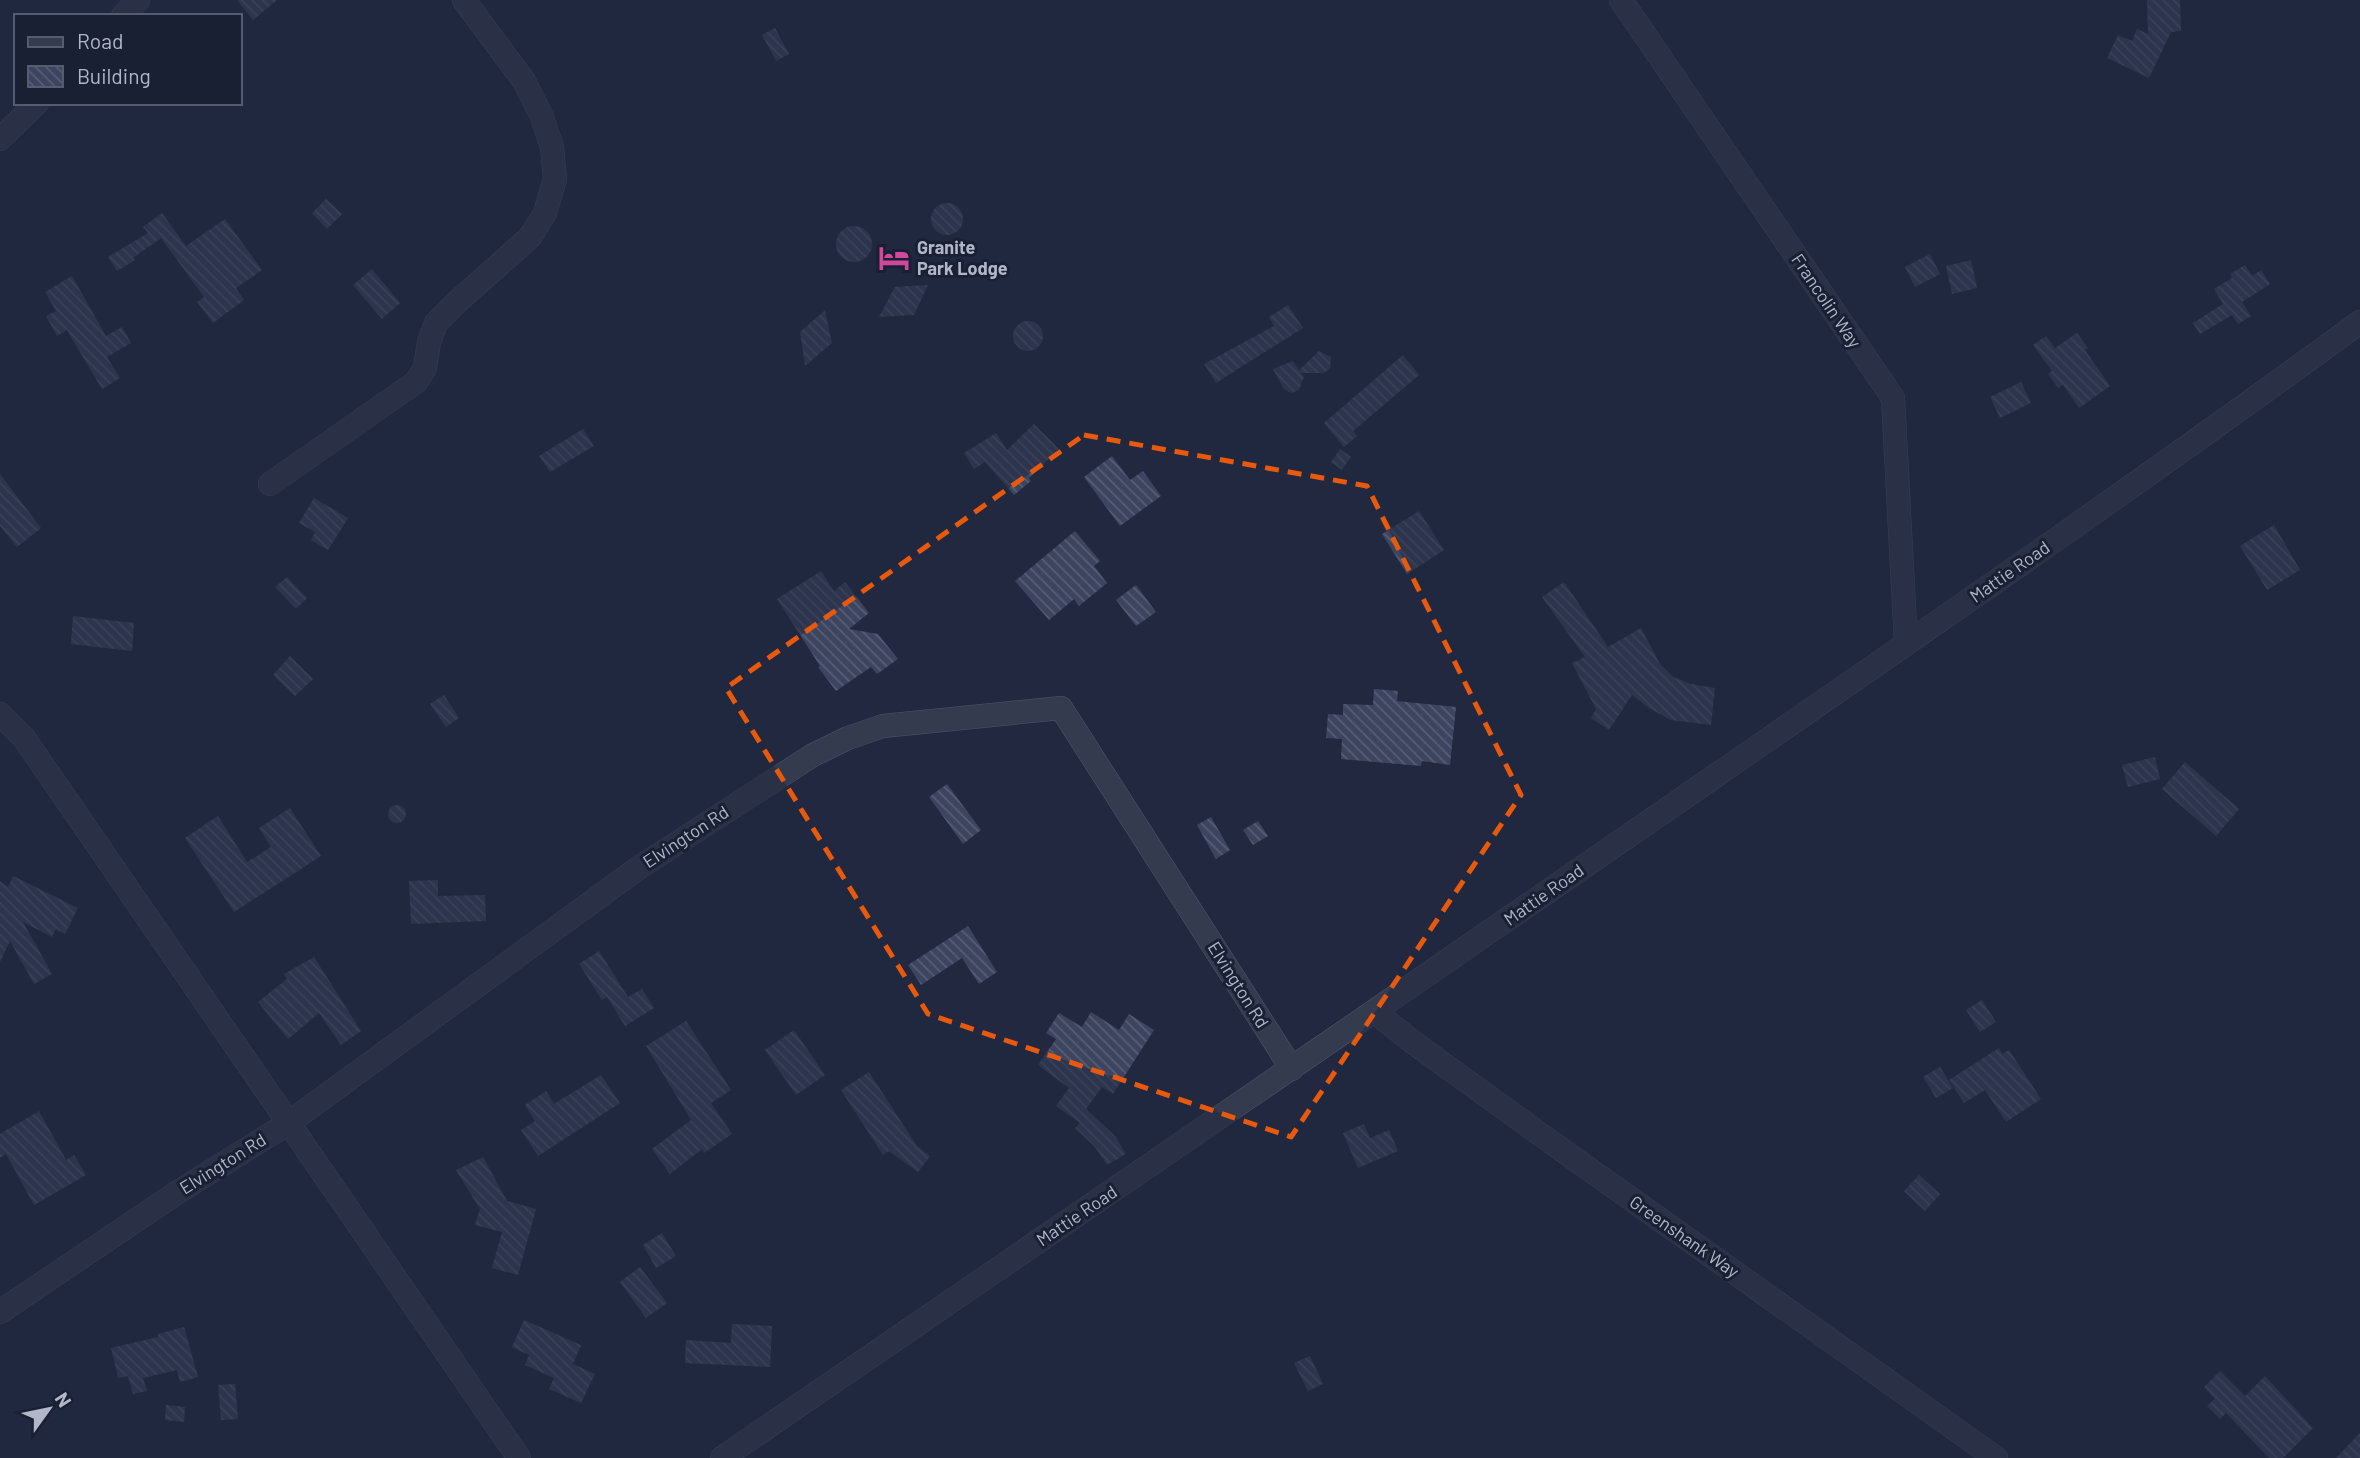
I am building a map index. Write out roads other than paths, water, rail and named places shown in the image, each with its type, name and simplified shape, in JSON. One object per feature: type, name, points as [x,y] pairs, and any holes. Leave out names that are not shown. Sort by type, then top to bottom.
[{"type":"street","points":[[125,14],[138,0]]},
{"type":"street","points":[[270,484],[416,382],[425,369],[429,342],[436,323],[530,237],[545,213],[555,179],[552,147],[542,117],[524,81],[464,0]]},
{"type":"street","name":"Francolin Way","points":[[1621,0],[1893,398],[1906,644]]},
{"type":"street","points":[[0,139],[35,105]]},
{"type":"street","name":"Mattie Road","points":[[722,1458],[1375,1012],[1906,644],[2213,430],[2360,322]]},
{"type":"street","name":"Elvington Rd","points":[[0,1312],[175,1194],[287,1124],[637,869],[813,755],[848,738],[883,726],[1061,708],[1292,1069]]},
{"type":"street","points":[[0,714],[24,738],[519,1458]]},
{"type":"street","name":"Greenshank Way","points":[[1375,1012],[1414,1044],[1539,1134],[1996,1458]]},
{"type":"place","name":"Granite Park Lodge","points":[[894,258]]}]
